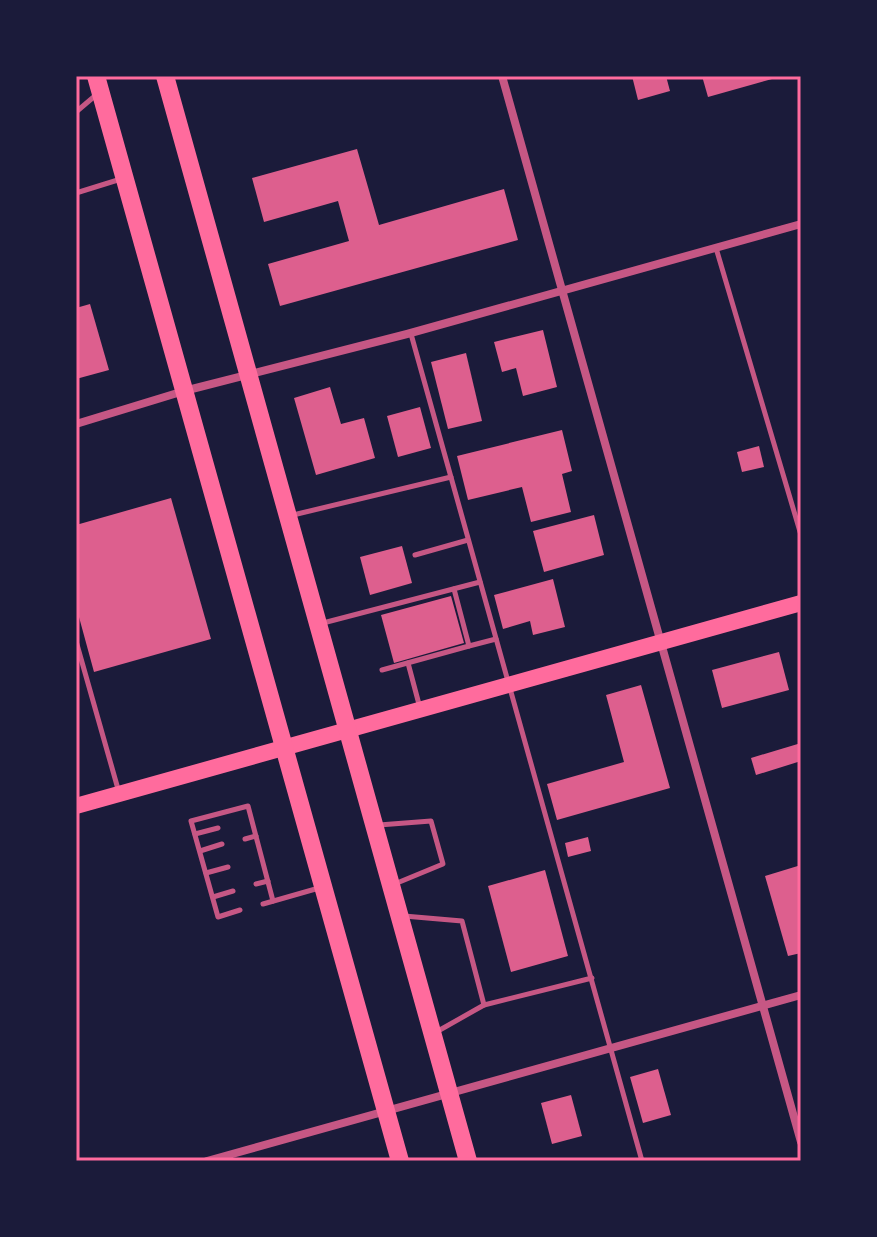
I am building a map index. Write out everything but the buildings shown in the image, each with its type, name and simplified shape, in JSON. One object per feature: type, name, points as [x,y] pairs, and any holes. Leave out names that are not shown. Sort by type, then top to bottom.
[{"type":"main road","points":[[165,76],[468,1161]]},
{"type":"main road","points":[[98,84],[400,1161]]},
{"type":"main road","points":[[76,806],[801,603]]},
{"type":"street","points":[[502,76],[801,1142]]},
{"type":"street","points":[[76,424],[184,391],[411,333],[801,224]]},
{"type":"street","points":[[207,1161],[801,995]]},
{"type":"lane","points":[[76,112],[98,84]]},
{"type":"lane","points":[[76,193],[124,178]]},
{"type":"lane","points":[[716,248],[801,535]]},
{"type":"lane","points":[[411,333],[642,1161]]},
{"type":"lane","points":[[288,517],[451,477]]},
{"type":"lane","points":[[415,555],[468,540]]},
{"type":"lane","points":[[318,624],[480,582]]},
{"type":"lane","points":[[454,589],[469,646]]},
{"type":"lane","points":[[382,670],[496,639]]},
{"type":"lane","points":[[76,641],[119,794]]},
{"type":"lane","points":[[408,663],[421,710]]},
{"type":"lane","points":[[240,910],[218,917],[191,821],[248,806],[273,901]]},
{"type":"lane","points":[[241,821],[251,818]]},
{"type":"lane","points":[[374,826],[431,821],[443,864],[391,885]]},
{"type":"lane","points":[[195,834],[218,828]]},
{"type":"lane","points":[[245,839],[256,836]]},
{"type":"lane","points":[[200,851],[222,844]]},
{"type":"lane","points":[[251,860],[261,857]]},
{"type":"lane","points":[[206,873],[228,867]]},
{"type":"lane","points":[[256,884],[268,881]]},
{"type":"lane","points":[[263,904],[324,887]]},
{"type":"lane","points":[[213,897],[233,891]]},
{"type":"lane","points":[[399,915],[462,921],[484,1005]]},
{"type":"lane","points":[[432,1034],[484,1005],[592,978]]}]
